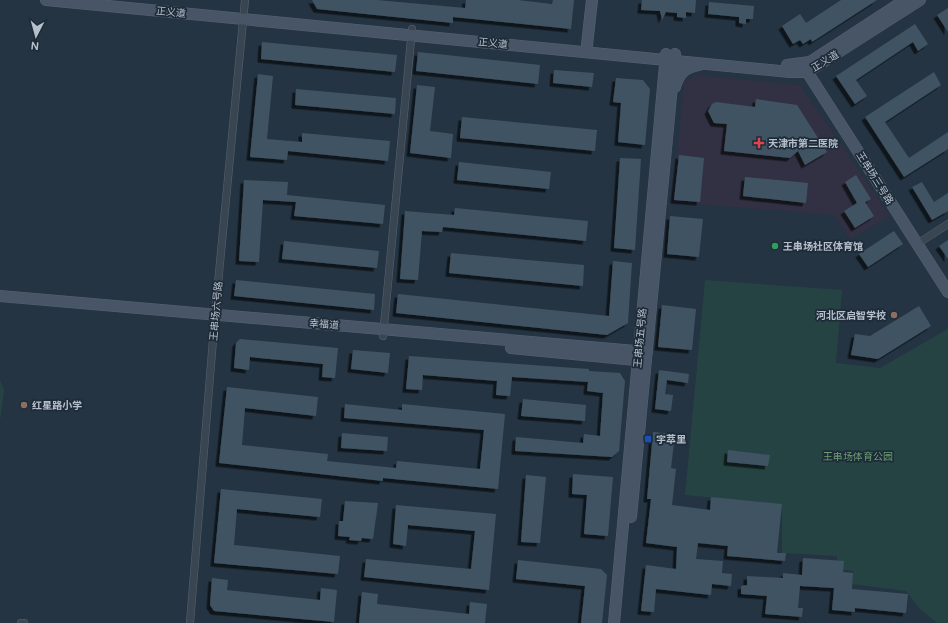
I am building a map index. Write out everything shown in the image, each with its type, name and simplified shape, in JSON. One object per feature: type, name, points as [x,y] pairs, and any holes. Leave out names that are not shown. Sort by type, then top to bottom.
[{"type":"street","name":"正义道","points":[[46,0],[244,16],[670,57]]},
{"type":"street","name":"正义道","points":[[109,0],[244,16]]},
{"type":"street","name":"王串场六号路","points":[[190,623],[215,318],[245,0]]},
{"type":"street","points":[[587,46],[592,0]]},
{"type":"street","name":"正义道","points":[[804,68],[816,58],[905,0]]},
{"type":"street","name":"正义道","points":[[412,32],[587,46],[790,72],[804,68],[920,0]]},
{"type":"street","points":[[384,333],[412,32]]},
{"type":"street","name":"王串场五号路","points":[[614,623],[642,356],[670,57]]},
{"type":"street","points":[[670,90],[681,73],[704,60]]},
{"type":"street","name":"王串场三号路","points":[[804,68],[948,292]]},
{"type":"street","points":[[917,244],[948,224]]},
{"type":"street","name":"幸福道","points":[[0,296],[215,318],[642,356]]},
{"type":"street","name":"幸福道","points":[[0,303],[215,318]]},
{"type":"street","name":"王串场五号路","points":[[621,623],[642,356]]},
{"type":"shaded area","name":"天津市第二医院","points":[[695,75],[800,85],[890,216],[850,239],[834,215],[672,202],[684,82]]},
{"type":"green space","name":"王串场体育公园","points":[[705,280],[842,290],[836,363],[880,368],[948,329],[948,623],[937,623],[920,609],[906,591],[852,584],[853,571],[837,569],[837,556],[782,553],[782,504],[685,495]]},
{"type":"green space","points":[[0,380],[4,390],[0,421]]},
{"type":"building","points":[[312,0],[377,0],[465,8],[466,0],[518,0],[552,4],[553,0],[574,0],[571,29],[453,17],[453,23],[317,9]]},
{"type":"building","points":[[642,0],[696,0],[695,13],[686,12],[686,18],[677,17],[677,13],[666,12],[662,20],[660,11],[641,10]]},
{"type":"building","points":[[841,0],[877,0],[812,42],[811,39],[803,44],[800,40],[793,44],[782,26],[800,14],[806,23]]},
{"type":"building","points":[[709,2],[754,6],[753,19],[746,19],[746,24],[739,23],[739,17],[708,14]]},
{"type":"building","points":[[948,8],[948,32],[937,15]]},
{"type":"building","points":[[915,24],[928,44],[918,51],[913,42],[856,80],[867,96],[855,104],[836,76]]},
{"type":"building","points":[[262,42],[397,55],[395,72],[261,59]]},
{"type":"building","points":[[418,52],[540,65],[538,84],[416,71]]},
{"type":"building","points":[[554,70],[594,73],[592,87],[553,83]]},
{"type":"building","points":[[934,72],[941,85],[885,122],[909,158],[948,132],[948,149],[904,177],[865,117]]},
{"type":"building","points":[[258,74],[273,76],[267,139],[302,142],[302,133],[390,141],[388,161],[288,151],[287,160],[250,157]]},
{"type":"building","points":[[616,78],[643,80],[650,89],[645,145],[618,142],[621,103],[613,102]]},
{"type":"building","points":[[417,85],[435,87],[430,131],[453,134],[451,158],[410,153]]},
{"type":"building","points":[[296,89],[396,98],[395,114],[295,105]]},
{"type":"building","points":[[756,99],[797,105],[827,152],[805,165],[798,151],[790,158],[724,151],[727,124],[714,123],[708,111],[712,104],[716,102],[755,107]]},
{"type":"building","points":[[462,117],[597,130],[595,151],[460,138]]},
{"type":"building","points":[[679,155],[704,158],[700,202],[674,200]]},
{"type":"building","points":[[620,158],[641,159],[635,250],[614,248]]},
{"type":"building","points":[[459,162],[551,172],[549,189],[457,180]]},
{"type":"building","points":[[856,175],[871,199],[865,202],[874,216],[855,228],[844,211],[857,203],[845,182]]},
{"type":"building","points":[[745,177],[808,183],[806,203],[743,196]]},
{"type":"building","points":[[244,180],[288,182],[287,195],[385,205],[383,224],[294,216],[296,202],[263,200],[259,262],[239,261]]},
{"type":"building","points":[[922,182],[934,202],[948,193],[948,211],[932,220],[912,187]]},
{"type":"building","points":[[455,208],[588,221],[586,241],[443,227],[442,232],[422,231],[418,280],[400,279],[405,211],[454,215]]},
{"type":"building","points":[[670,216],[703,219],[699,257],[667,254]]},
{"type":"building","points":[[894,231],[903,244],[868,267],[859,254]]},
{"type":"building","points":[[948,240],[948,259],[939,246]]},
{"type":"building","points":[[284,241],[379,251],[377,268],[282,259]]},
{"type":"building","points":[[451,253],[584,265],[583,286],[449,273]]},
{"type":"building","points":[[613,261],[632,263],[628,323],[607,335],[396,313],[398,294],[609,316]]},
{"type":"building","points":[[236,280],[375,294],[374,310],[234,296]]},
{"type":"building","points":[[662,305],[696,309],[692,350],[658,347]]},
{"type":"building","points":[[919,306],[931,326],[878,359],[851,355],[855,334],[870,336]]},
{"type":"building","points":[[240,339],[338,348],[335,378],[322,377],[323,364],[250,357],[249,370],[234,368],[236,343]]},
{"type":"building","points":[[353,350],[390,353],[388,373],[351,369]]},
{"type":"building","points":[[409,356],[589,369],[589,371],[620,373],[625,381],[619,451],[612,457],[515,451],[516,437],[583,443],[584,434],[600,436],[603,393],[587,391],[588,382],[512,377],[510,396],[496,395],[497,381],[423,375],[422,390],[406,389]]},
{"type":"building","points":[[659,370],[689,374],[688,383],[667,380],[665,394],[673,395],[671,411],[655,409]]},
{"type":"building","points":[[227,387],[318,397],[316,416],[245,408],[242,445],[328,454],[327,461],[396,468],[397,461],[480,469],[484,430],[344,418],[345,404],[402,410],[402,404],[505,414],[498,489],[383,478],[383,481],[219,463]]},
{"type":"building","points":[[523,399],[586,405],[585,421],[521,416]]},
{"type":"building","points":[[653,432],[675,434],[671,468],[676,469],[672,505],[710,510],[711,497],[782,504],[777,553],[786,553],[785,561],[727,556],[728,546],[698,543],[696,559],[723,561],[722,573],[732,574],[731,586],[712,584],[711,595],[656,589],[654,612],[641,611],[646,565],[676,569],[677,547],[646,543],[651,499],[647,499]]},
{"type":"building","points":[[342,433],[388,437],[387,451],[341,448]]},
{"type":"building","points":[[728,450],[770,455],[768,466],[727,462]]},
{"type":"building","points":[[573,474],[613,477],[608,536],[584,534],[587,495],[572,494]]},
{"type":"building","points":[[526,475],[546,477],[540,543],[521,542]]},
{"type":"building","points":[[221,489],[322,499],[320,517],[237,509],[234,545],[340,556],[338,574],[214,563]]},
{"type":"building","points":[[345,501],[378,503],[373,539],[362,538],[361,541],[349,540],[350,537],[338,536],[339,521],[343,521]]},
{"type":"building","points":[[396,505],[496,514],[489,590],[364,577],[366,559],[471,569],[475,531],[408,525],[406,546],[393,544]]},
{"type":"building","points":[[803,558],[844,561],[843,572],[853,573],[852,589],[908,594],[906,613],[855,608],[855,612],[832,610],[834,588],[800,586],[798,608],[803,608],[802,617],[765,614],[767,596],[741,594],[741,586],[747,585],[747,576],[783,578],[783,573],[802,575]]},
{"type":"building","points":[[518,560],[601,569],[607,575],[602,623],[581,623],[585,586],[516,579]]},
{"type":"building","points":[[212,578],[228,580],[227,590],[320,600],[321,588],[337,590],[334,622],[214,611],[210,605]]},
{"type":"building","points":[[362,592],[378,594],[377,604],[469,614],[470,602],[487,604],[485,623],[359,623]]},
{"type":"place","name":"天津市第二医院","points":[[759,143]]},
{"type":"place","name":"王串场社区体育馆","points":[[775,246]]},
{"type":"place","name":"河北区启智学校","points":[[894,315]]},
{"type":"place","name":"红星路小学","points":[[24,405]]},
{"type":"place","name":"宇萃里","points":[[648,439]]}]
